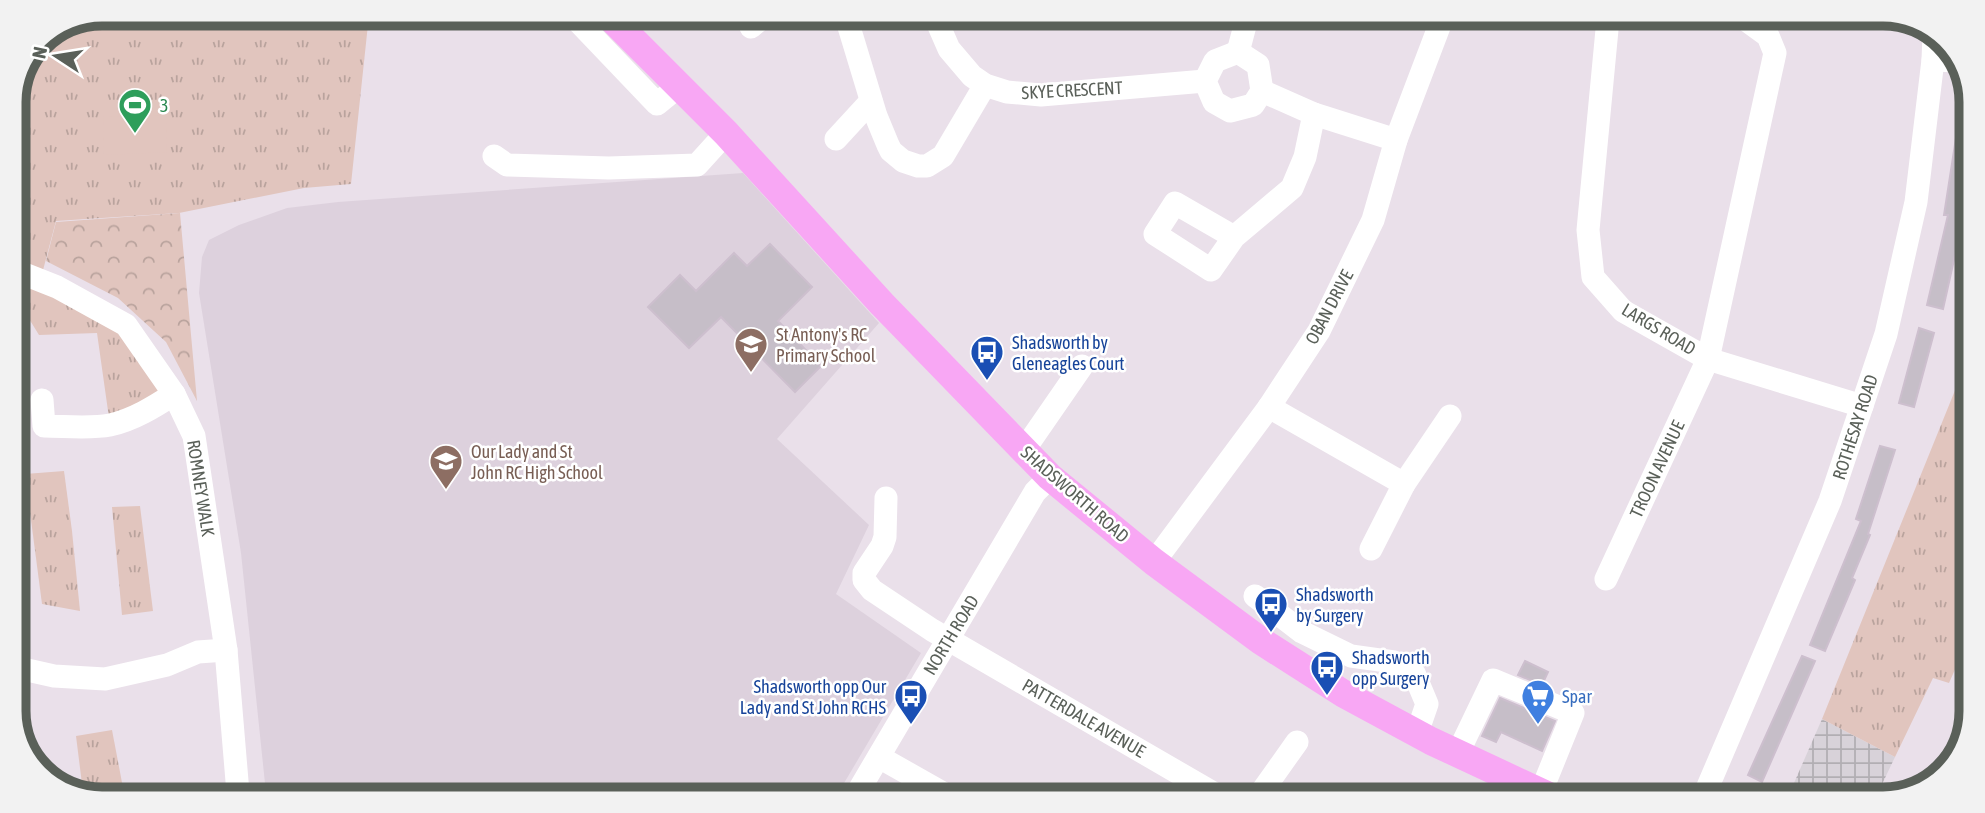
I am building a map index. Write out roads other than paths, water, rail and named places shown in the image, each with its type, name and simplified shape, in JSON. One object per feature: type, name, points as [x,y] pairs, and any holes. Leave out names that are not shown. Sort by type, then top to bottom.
[{"type":"main road","name":"SHADSWORTH ROAD","points":[[619,26],[726,133],[882,304],[1050,477],[1154,562],[1284,655],[1344,694],[1417,733],[1530,787]]},
{"type":"street","points":[[583,26],[657,104],[680,86]]},
{"type":"street","points":[[849,26],[871,101],[888,145],[891,151],[911,164],[927,166],[943,156],[985,85]]},
{"type":"street","name":"SKYE CRESCENT","points":[[939,26],[949,49],[972,76],[985,85],[1007,92],[1041,95],[1205,81]]},
{"type":"street","points":[[1238,52],[1245,26]]},
{"type":"street","name":"OBAN DRIVE","points":[[1154,562],[1269,407],[1319,331],[1373,220],[1396,140],[1439,26]]},
{"type":"street","name":"LARGS ROAD","points":[[1607,26],[1588,230],[1593,277],[1623,311],[1708,359],[1862,406]]},
{"type":"street","points":[[1708,359],[1774,53],[1768,36],[1754,26]]},
{"type":"street","name":"ROTHESAY ROAD","points":[[1708,787],[1830,501],[1886,334],[1916,202],[1934,47]]},
{"type":"street","points":[[1238,52],[1258,65],[1262,91],[1253,105],[1230,111],[1214,102],[1205,81],[1215,61],[1238,52]]},
{"type":"street","points":[[1933,60],[1946,61]]},
{"type":"street","points":[[1262,91],[1314,114],[1396,140]]},
{"type":"street","points":[[836,139],[871,101]]},
{"type":"street","points":[[1234,237],[1292,188],[1305,157],[1314,114]]},
{"type":"street","points":[[494,156],[507,164],[609,168],[697,165],[726,133]]},
{"type":"street","name":"ROMNEY WALK","points":[[26,275],[57,288],[126,325],[174,394],[194,436],[226,650],[237,787]]},
{"type":"street","name":"TROON AVENUE","points":[[1606,579],[1708,359]]},
{"type":"street","points":[[1024,450],[1082,366]]},
{"type":"street","points":[[42,400],[44,426],[110,425],[144,413],[174,394]]},
{"type":"street","points":[[1269,407],[1404,484]]},
{"type":"street","points":[[1371,549],[1404,484],[1450,416]]},
{"type":"street","name":"NORTH ROAD","points":[[861,787],[1035,492],[1050,477]]},
{"type":"street","name":"PATTERDALE AVENUE","points":[[886,498],[885,537],[882,546],[866,568],[864,580],[872,590],[948,640],[1203,787]]},
{"type":"street","points":[[1255,596],[1302,632],[1351,656],[1394,662],[1414,673],[1427,704],[1417,733]]},
{"type":"street","points":[[26,670],[54,676],[105,679],[167,665],[198,652],[226,650]]},
{"type":"street","points":[[1458,753],[1493,680],[1573,713],[1550,787]]},
{"type":"street","points":[[1265,787],[1297,741]]},
{"type":"street","points":[[879,757],[932,787]]},
{"type":"place","name":"3","points":[[135,135]]},
{"type":"place","name":"St Antony's RC Primary School","points":[[751,374]]},
{"type":"place","name":"Shadsworth by Gleneagles Court","points":[[987,382]]},
{"type":"place","name":"Our Lady and St John RC High School","points":[[446,491]]},
{"type":"place","name":"Shadsworth by Surgery","points":[[1271,634]]},
{"type":"place","name":"Shadsworth opp Surgery","points":[[1327,697]]},
{"type":"place","name":"Shadsworth opp Our Lady and St John RCHS","points":[[911,726]]},
{"type":"place","name":"Spar","points":[[1538,726]]}]
